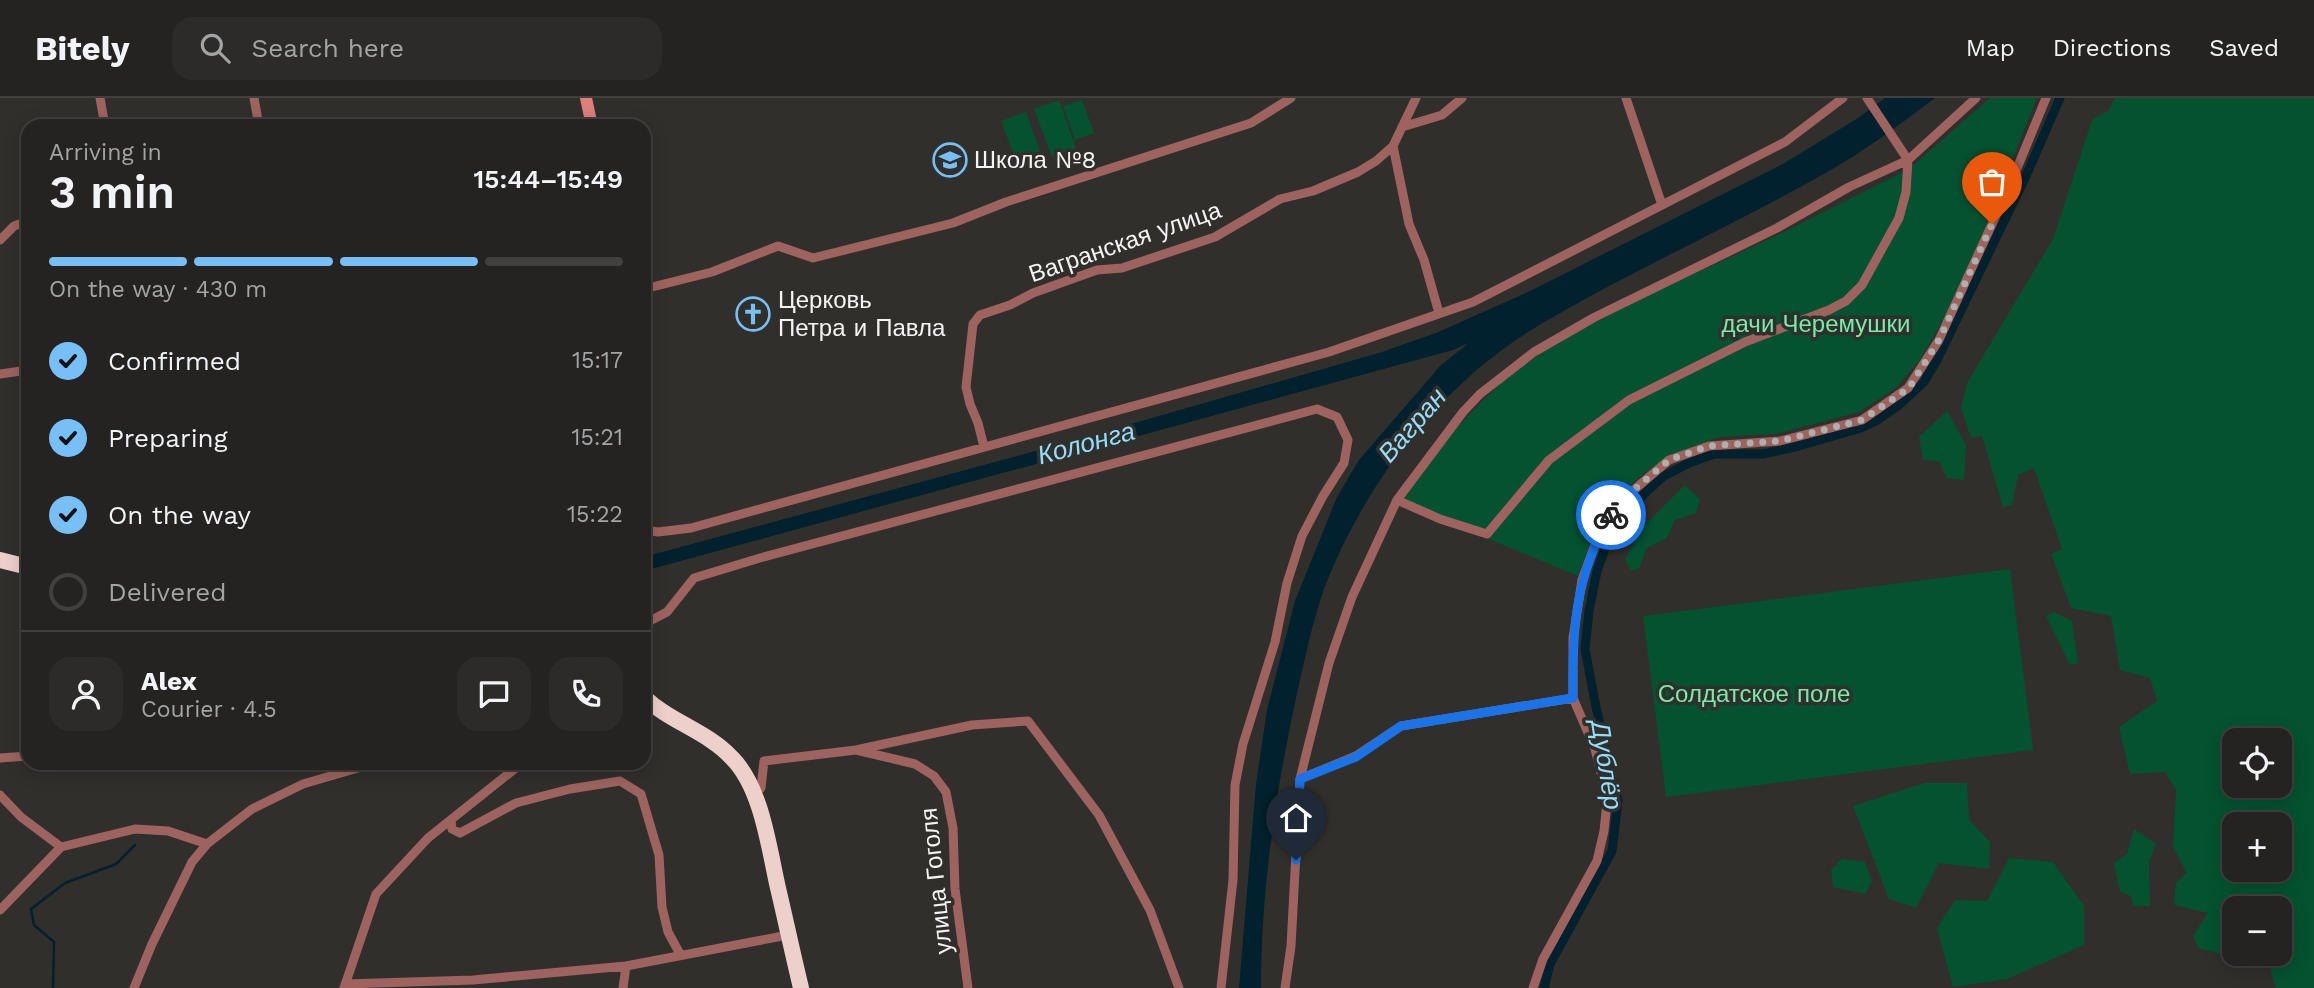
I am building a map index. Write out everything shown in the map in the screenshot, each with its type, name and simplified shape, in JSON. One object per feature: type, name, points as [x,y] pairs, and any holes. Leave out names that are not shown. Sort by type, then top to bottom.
[{"type":"highway","points":[[0,560],[21,562]]},
{"type":"highway","points":[[651,702],[672,718],[714,742],[733,759],[754,794],[801,988]]},
{"type":"main road","points":[[586,98],[590,119]]},
{"type":"street","points":[[100,98],[104,119]]},
{"type":"street","points":[[254,98],[258,119]]},
{"type":"street","points":[[651,287],[712,272],[778,246],[813,258],[953,223],[1006,202],[1251,123],[1292,98]]},
{"type":"street","points":[[1416,98],[1393,146],[1409,224],[1424,260],[1439,313]]},
{"type":"street","points":[[1402,127],[1442,115],[1462,98]]},
{"type":"street","points":[[1626,98],[1662,205]]},
{"type":"street","points":[[651,531],[691,528],[1329,352],[1473,302],[1785,142],[1843,98]]},
{"type":"street","points":[[1397,500],[1440,519],[1487,534],[1549,460],[1629,400],[1745,342],[1846,301],[1863,285],[1899,218],[1906,192],[1907,158],[1867,98]]},
{"type":"street","points":[[1285,988],[1291,946],[1300,779],[1329,663],[1352,597],[1397,500],[1463,412],[1480,394],[1534,352],[1595,317],[1777,228],[1907,158],[1976,98]]},
{"type":"street","points":[[1533,988],[1543,959],[1597,861],[1604,831],[1607,802],[1604,785],[1595,749],[1573,698],[1573,638],[1582,580],[1597,539],[1612,514],[1629,494],[1669,460],[1709,446],[1780,441],[1862,420],[1909,388],[1939,340],[2013,178],[2046,98]]},
{"type":"street","name":"Вагранская улица","points":[[984,447],[966,387],[973,324],[979,315],[1097,270],[1122,268],[1215,237],[1280,199],[1312,191],[1358,172],[1393,146]]},
{"type":"street","points":[[0,240],[14,226],[21,224]]},
{"type":"street","points":[[0,374],[21,371]]},
{"type":"street","points":[[651,620],[667,612],[694,578],[746,562],[1317,410],[1337,417],[1348,440],[1344,463],[1322,496],[1303,536],[1287,583],[1275,642],[1243,744],[1234,785],[1233,880],[1221,988]]},
{"type":"street","points":[[1300,779],[1356,757],[1401,726],[1573,698]]},
{"type":"street","points":[[856,750],[972,725],[1028,721],[1099,815],[1150,910],[1178,988]]},
{"type":"street","name":"улица Гоголя","points":[[754,794],[761,788],[764,761],[856,750],[915,764],[934,776],[946,792],[953,828],[955,889],[968,988]]},
{"type":"street","points":[[0,758],[21,756]]},
{"type":"street","points":[[134,988],[192,862],[207,844],[252,809],[303,785],[351,770]]},
{"type":"street","points":[[513,770],[428,838],[376,894],[345,986],[473,980],[626,966],[789,935]]},
{"type":"street","points":[[451,820],[453,829],[460,833],[516,803],[570,789],[621,781],[641,794],[659,855],[662,907],[668,932],[680,954]]},
{"type":"street","points":[[0,795],[20,817],[61,847]]},
{"type":"street","points":[[0,910],[61,847],[135,829],[168,831],[207,844]]},
{"type":"street","points":[[623,988],[626,966]]},
{"type":"green space","name":"дачи Черемушки","points":[[1990,98],[2037,98],[1981,238],[1943,320],[1920,360],[1896,388],[1859,412],[1776,434],[1719,437],[1674,454],[1643,474],[1617,499],[1592,539],[1578,576],[1400,502],[1459,425],[1501,382],[1552,345],[1642,298],[1780,234],[1909,169]]},
{"type":"green space","points":[[2115,98],[2314,98],[2314,988],[2276,988],[2271,973],[2271,966],[2292,966],[2292,896],[2222,896],[2222,954],[2198,948],[2193,936],[2208,913],[2174,905],[2176,882],[2187,873],[2173,847],[2176,790],[2165,772],[2130,774],[2119,727],[2157,701],[2150,678],[2120,670],[2111,616],[2071,608],[2051,554],[2062,549],[2034,468],[2018,475],[2012,505],[2003,507],[1982,436],[1971,438],[1961,408],[1967,383],[2053,239],[2092,120],[2109,110]]},
{"type":"green space","points":[[1059,100],[1076,148],[1052,157],[1034,109]]},
{"type":"green space","points":[[1082,100],[1094,133],[1075,140],[1063,106]]},
{"type":"green space","points":[[1026,112],[1043,160],[1019,169],[1001,121]]},
{"type":"green space","points":[[1947,411],[1966,445],[1964,480],[1947,478],[1939,461],[1923,460],[1919,437]]},
{"type":"green space","points":[[1685,485],[1700,499],[1696,513],[1675,520],[1667,538],[1647,548],[1639,568],[1631,571],[1625,559],[1644,526]]},
{"type":"green space","name":"Солдатское поле","points":[[2010,569],[2033,750],[1666,797],[1643,616]]},
{"type":"green space","points":[[2054,612],[2072,621],[2078,663],[2070,665],[2046,616]]},
{"type":"green space","points":[[1924,783],[1967,783],[1969,820],[1990,842],[1989,869],[1939,863],[1916,908],[1889,899],[1853,806]]},
{"type":"green space","points":[[2134,829],[2156,844],[2149,862],[2150,906],[2133,906],[2131,896],[2120,892],[2114,863],[2127,854]]},
{"type":"green space","points":[[2009,858],[2053,862],[2084,906],[2084,945],[2007,979],[1953,987],[1937,928],[1955,900],[1987,901]]},
{"type":"green space","points":[[1842,859],[1865,862],[1872,881],[1865,894],[1833,887],[1831,870]]},
{"type":"water","points":[[1885,98],[1935,98],[1836,167],[1577,303],[1506,347],[1443,402],[1389,467],[1346,538],[1329,576],[1311,634],[1289,729],[1276,803],[1264,914],[1261,988],[1239,988],[1256,784],[1267,710],[1295,601],[1337,497],[1359,460],[1441,365],[1469,343],[1453,350],[651,569],[651,555],[1058,445],[1382,352],[1436,333],[1526,293],[1783,164],[1858,118]]},
{"type":"waterway","name":"Дублёр","points":[[1544,988],[1550,964],[1612,851],[1618,801],[1585,649],[1597,571],[1608,541],[1644,494],[1664,476],[1689,463],[1714,454],[1763,454],[1861,428],[1899,405],[1924,382],[2026,176],[2060,98]]},
{"type":"waterway","points":[[53,988],[54,942],[34,925],[31,909],[65,883],[116,864],[135,845]]},
{"type":"way so far","points":[[1611,515],[1629,494],[1669,460],[1709,446],[1780,441],[1862,420],[1909,388],[1939,340],[1992,224]]},
{"type":"place","name":"Школа №8","points":[[950,160]]},
{"type":"place","name":"Церковь Петра и Павла","points":[[753,314]]},
{"type":"route","points":[[1296,860],[1300,779],[1356,757],[1401,726],[1573,698],[1573,638],[1582,580],[1597,539],[1611,515]]},
{"type":"water label","name":"Вагран","points":[[1412,425]]},
{"type":"water label","name":"Колонга","points":[[1086,443]]}]
